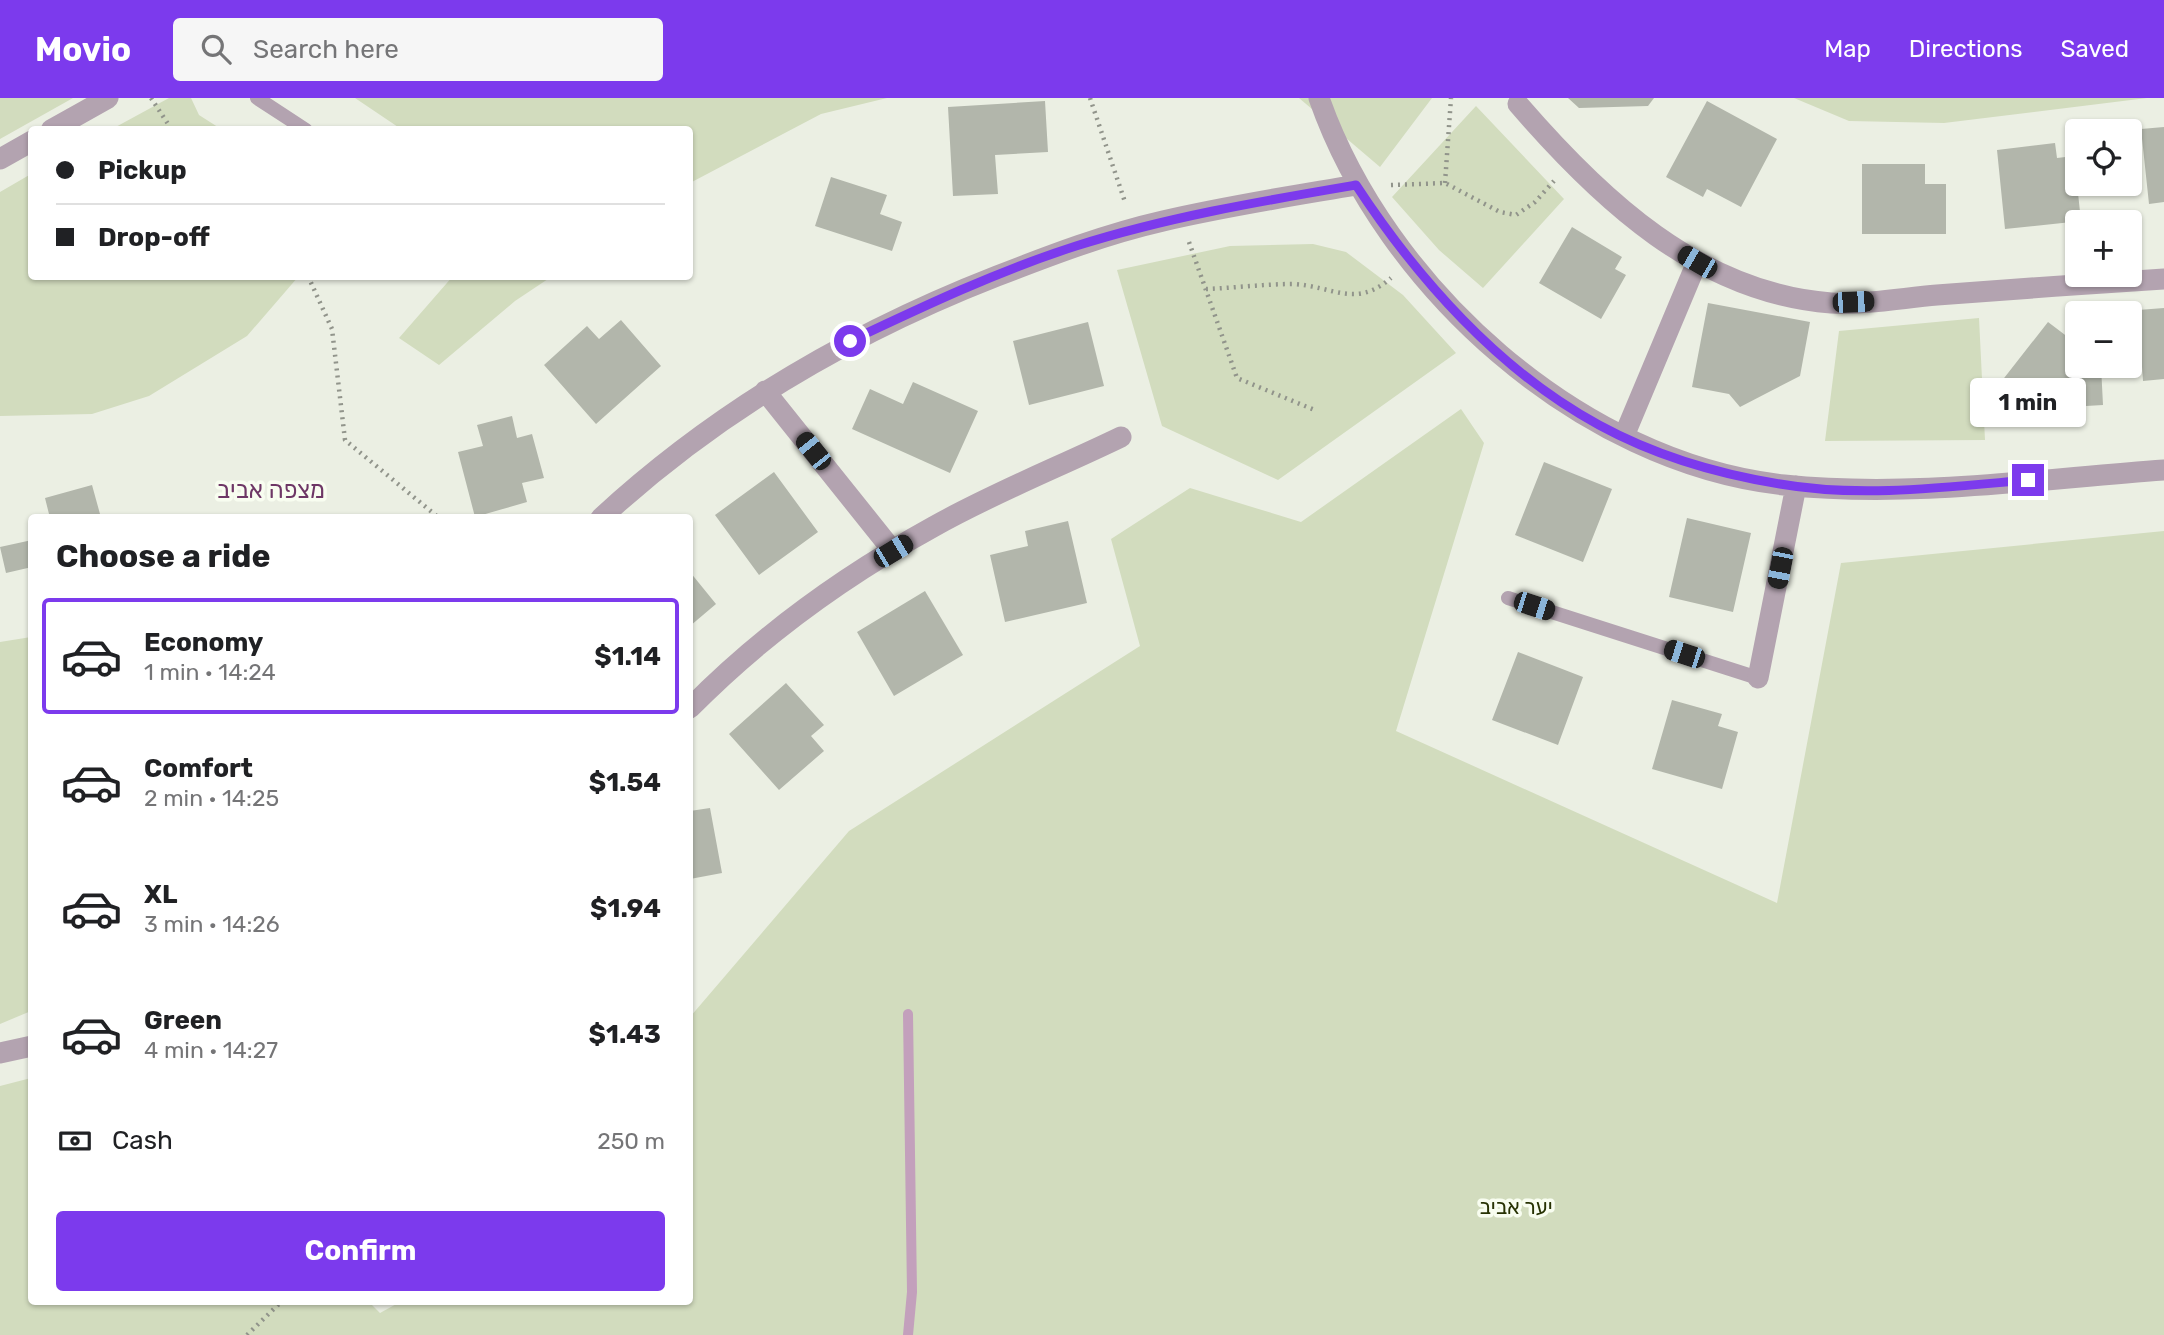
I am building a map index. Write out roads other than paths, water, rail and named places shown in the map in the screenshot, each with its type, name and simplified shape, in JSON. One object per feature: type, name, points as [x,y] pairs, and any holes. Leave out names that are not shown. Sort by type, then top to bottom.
[{"type":"street","points":[[58,126],[108,98]]},
{"type":"street","points":[[1318,98],[1332,136],[1356,185],[1391,239],[1488,344],[1549,392],[1599,425],[1624,436],[1717,471],[1796,486],[1860,489],[1947,487],[2164,470]]},
{"type":"street","points":[[1518,104],[1571,163],[1659,240],[1697,262],[1766,290],[1831,303],[2164,279]]},
{"type":"street","points":[[0,159],[28,143]]},
{"type":"street","points":[[606,514],[695,439],[765,391],[850,341],[934,301],[1075,246],[1135,229],[1356,185]]},
{"type":"street","points":[[1624,436],[1697,262]]},
{"type":"street","points":[[765,391],[893,551]]},
{"type":"street","points":[[693,705],[788,620],[893,551],[934,526],[1121,437]]},
{"type":"street","points":[[1758,678],[1796,486]]},
{"type":"street","points":[[0,1053],[28,1047]]},
{"type":"lane","points":[[257,98],[300,126]]},
{"type":"lane","points":[[1508,598],[1758,678]]},
{"type":"waterway","points":[[908,1014],[912,1292],[908,1335]]},
{"type":"district","name":"מצפה אביב","points":[[271,490]]},
{"type":"park label","name":"יער אביב","points":[[1516,1206]]}]
